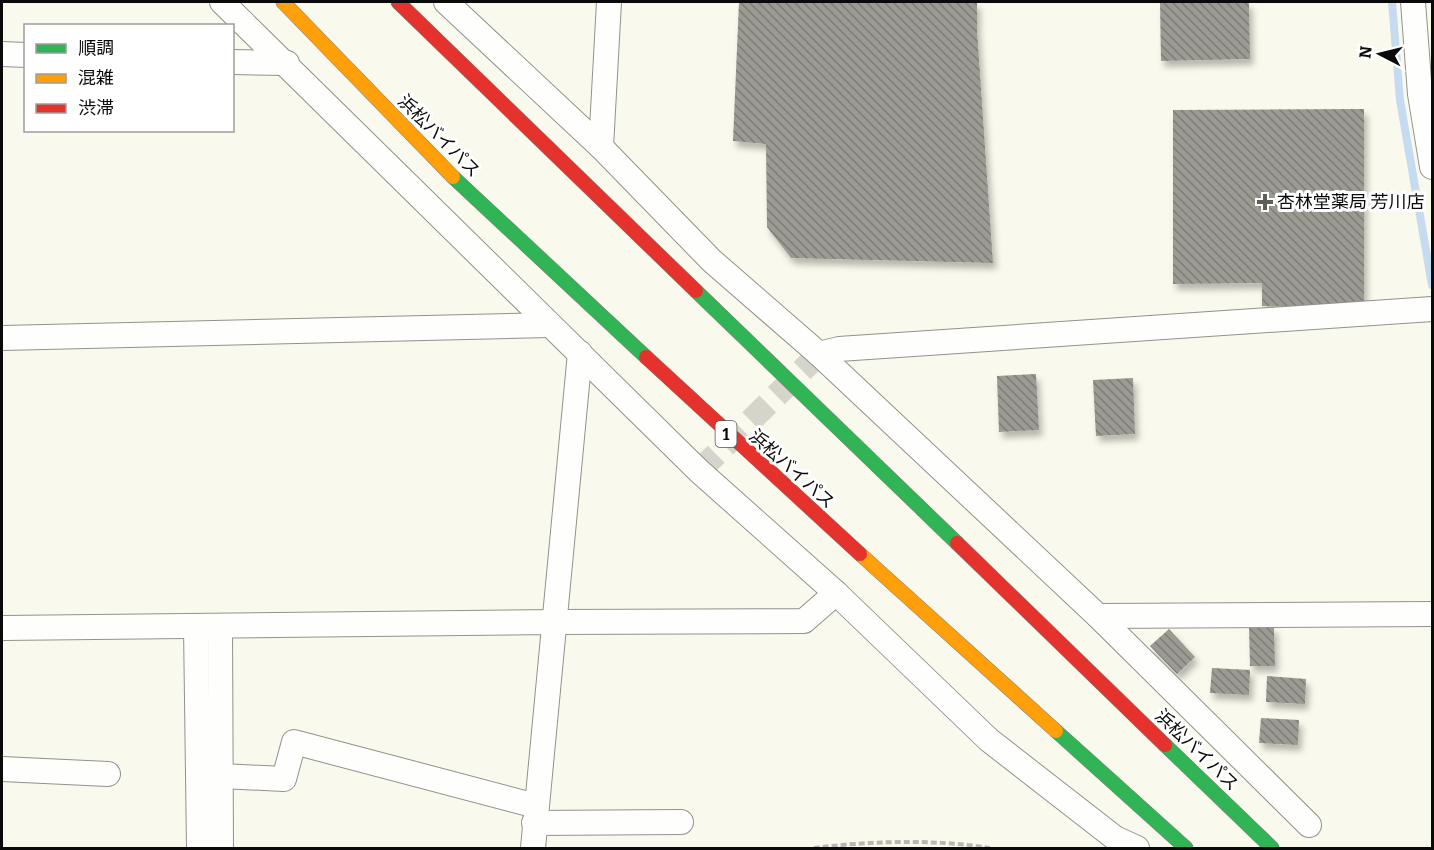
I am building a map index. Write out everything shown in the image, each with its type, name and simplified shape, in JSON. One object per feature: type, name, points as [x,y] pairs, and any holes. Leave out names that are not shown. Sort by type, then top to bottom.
[{"type":"highway","name":"浜松バイパス","points":[[283,2],[445,169],[744,450],[1186,849]]},
{"type":"highway","name":"浜松バイパス","points":[[398,2],[1272,849]]},
{"type":"street","points":[[222,2],[287,63],[549,325],[699,471],[836,593],[989,740],[1115,838],[1137,849]]},
{"type":"street","points":[[446,2],[601,147],[712,261],[819,354],[1098,616],[1309,825]]},
{"type":"street","points":[[601,147],[609,2]]},
{"type":"street","points":[[1413,2],[1420,94],[1432,167]]},
{"type":"street","points":[[2,54],[24,55]]},
{"type":"street","points":[[234,62],[287,63]]},
{"type":"street","points":[[819,354],[839,349],[1432,309]]},
{"type":"street","points":[[2,338],[549,325]]},
{"type":"street","points":[[533,849],[580,354]]},
{"type":"street","points":[[2,628],[804,621],[836,593]]},
{"type":"street","points":[[1098,616],[1432,614]]},
{"type":"street","points":[[196,626],[199,849]]},
{"type":"street","points":[[220,626],[221,849]]},
{"type":"street","points":[[221,776],[284,779],[294,742],[535,814],[681,822]]},
{"type":"street","points":[[2,769],[108,774]]},
{"type":"path","points":[[814,849],[885,843],[964,844],[990,849]]},
{"type":"building","points":[[739,2],[977,2],[993,263],[791,258],[767,227],[766,144],[733,141]]},
{"type":"building","points":[[1160,2],[1249,2],[1250,59],[1161,61]]},
{"type":"building","points":[[1364,109],[1364,306],[1262,306],[1262,283],[1173,284],[1173,110]]},
{"type":"building","points":[[1036,374],[1039,430],[999,432],[997,376]]},
{"type":"building","points":[[1133,378],[1135,434],[1096,436],[1093,380]]},
{"type":"building","points":[[1249,627],[1274,627],[1275,666],[1250,666]]},
{"type":"building","points":[[1169,629],[1195,657],[1177,674],[1150,646]]},
{"type":"building","points":[[1212,668],[1250,670],[1249,695],[1210,693]]},
{"type":"building","points":[[1267,676],[1306,679],[1305,704],[1266,702]]},
{"type":"building","points":[[1261,718],[1299,720],[1298,745],[1259,743]]},
{"type":"waterway","points":[[1392,2],[1400,100],[1432,285]]},
{"type":"tunnel","points":[[699,471],[819,354]]},
{"type":"traffic: fast","points":[[453,177],[646,357]]},
{"type":"traffic: fast","points":[[696,291],[957,543]]},
{"type":"traffic: fast","points":[[1056,731],[1186,848]]},
{"type":"traffic: fast","points":[[1165,745],[1272,848]]},
{"type":"traffic: slow","points":[[283,2],[453,177]]},
{"type":"traffic: slow","points":[[860,554],[1056,731]]},
{"type":"traffic: jam","points":[[398,2],[696,291]]},
{"type":"traffic: jam","points":[[646,357],[860,554]]},
{"type":"traffic: jam","points":[[957,543],[1165,745]]},
{"type":"place","name":"杏林堂薬局 芳川店","points":[[1265,202]]}]
